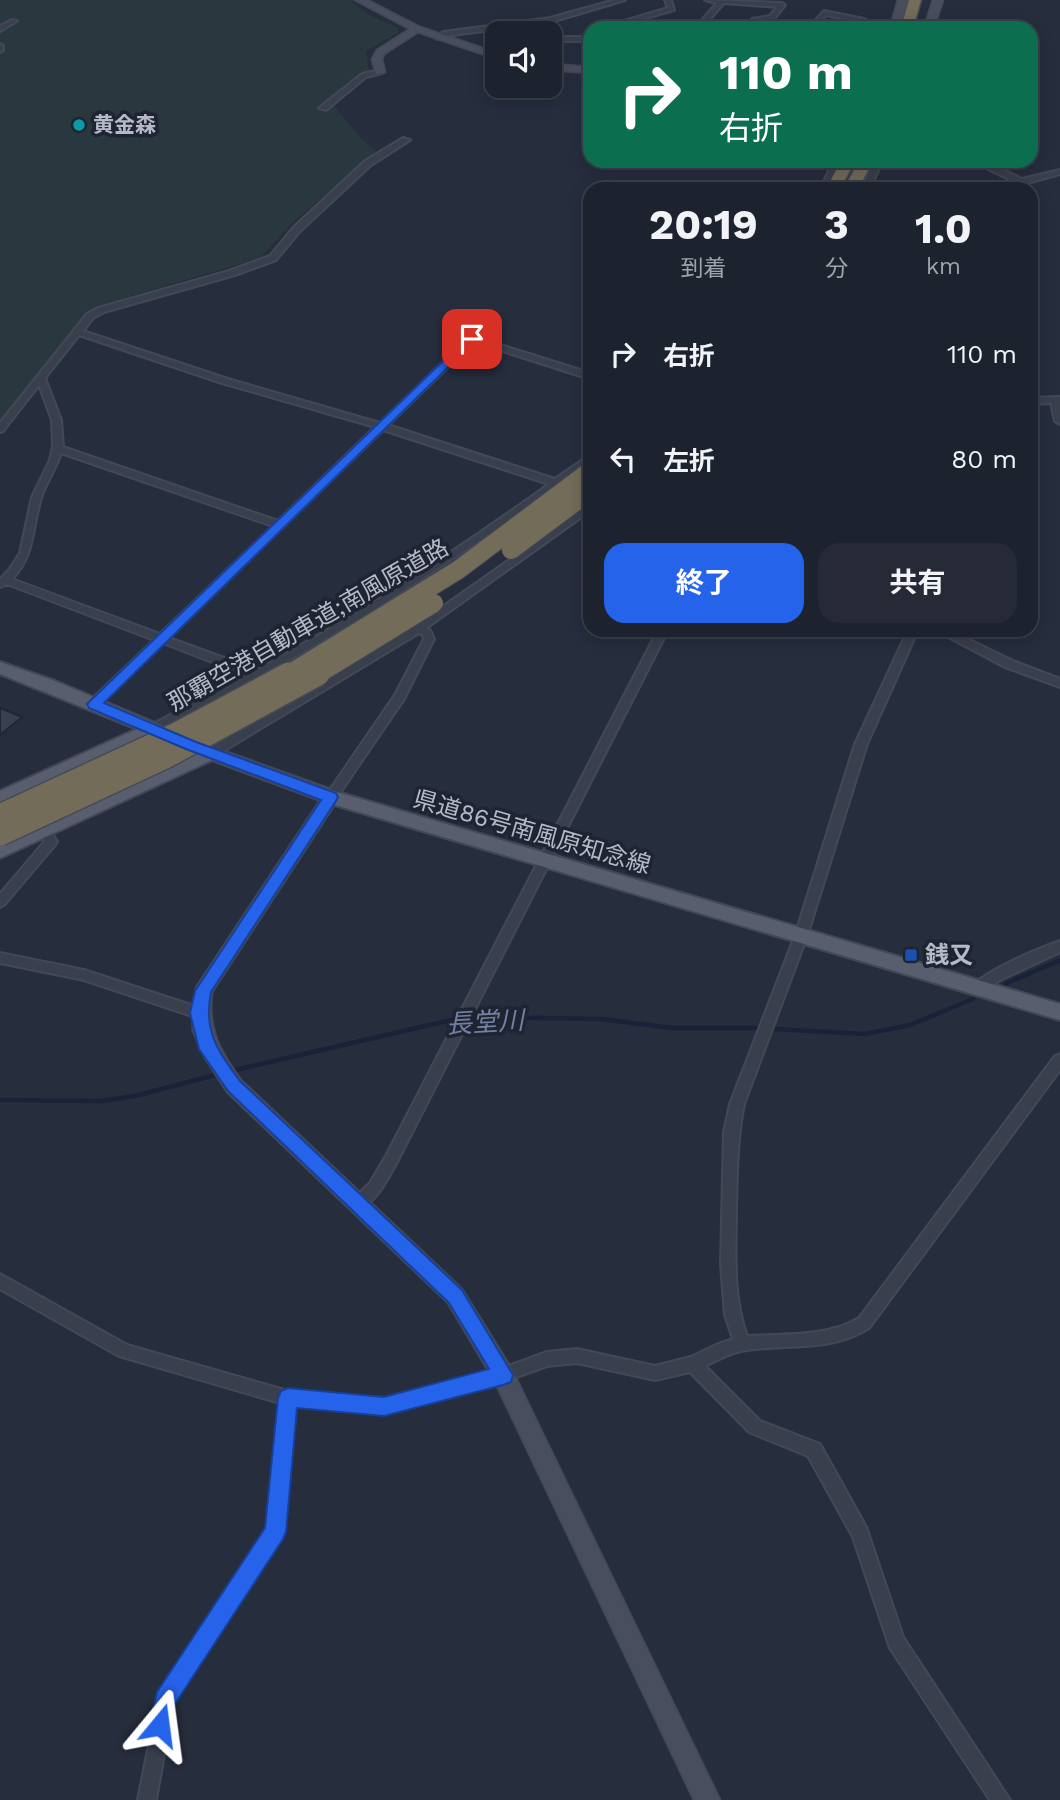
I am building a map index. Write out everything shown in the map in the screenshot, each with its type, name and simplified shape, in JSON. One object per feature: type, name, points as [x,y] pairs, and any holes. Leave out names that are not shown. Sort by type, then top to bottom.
[{"type":"highway","points":[[909,21],[915,0]]},
{"type":"highway","points":[[923,21],[928,0]]},
{"type":"highway","name":"那覇空港自動車道;南風原道路","points":[[0,816],[65,788],[284,676],[458,570],[583,476]]},
{"type":"highway","name":"那覇空港自動車道;南風原道路","points":[[0,834],[80,799],[299,688],[474,577],[583,496]]},
{"type":"main road","name":"県道86号南風原知念線","points":[[0,668],[94,704],[150,730],[331,797],[1060,1012]]},
{"type":"main road","points":[[0,799],[150,730]]},
{"type":"main road","points":[[0,850],[211,753]]},
{"type":"street","points":[[359,0],[417,29],[485,53]]},
{"type":"street","points":[[544,21],[622,0]]},
{"type":"street","points":[[629,21],[672,9],[668,0]]},
{"type":"street","points":[[708,0],[782,5],[772,18],[753,21]]},
{"type":"street","points":[[897,21],[903,0]]},
{"type":"street","points":[[931,21],[938,0]]},
{"type":"street","points":[[704,21],[722,1]]},
{"type":"street","points":[[817,21],[824,13],[864,21]]},
{"type":"street","points":[[0,29],[14,21]]},
{"type":"street","points":[[323,108],[364,75],[380,72],[377,59],[380,52],[417,29]]},
{"type":"street","points":[[438,37],[485,30]]},
{"type":"street","points":[[562,38],[583,39]]},
{"type":"street","points":[[562,68],[583,69]]},
{"type":"street","points":[[0,429],[85,320],[101,310],[232,273],[273,258],[296,230],[368,163],[406,140]]},
{"type":"street","points":[[993,168],[1019,182]]},
{"type":"street","points":[[1025,182],[1060,172]]},
{"type":"street","points":[[76,331],[225,381],[382,426],[557,483]]},
{"type":"street","points":[[94,704],[472,339],[583,374]]},
{"type":"street","points":[[41,379],[55,415],[58,449],[37,496],[28,549],[19,566],[3,582],[234,666],[251,677]]},
{"type":"street","points":[[1038,401],[1057,400],[1060,421]]},
{"type":"street","points":[[58,449],[280,525]]},
{"type":"street","points":[[150,730],[251,677],[389,598],[583,463]]},
{"type":"street","points":[[211,753],[418,629],[583,511]]},
{"type":"street","points":[[418,629],[426,632],[429,639],[400,696],[203,991],[198,1013],[208,1049],[234,1086],[456,1296],[503,1375],[707,1800]]},
{"type":"street","points":[[357,1204],[375,1187],[392,1158],[659,637]]},
{"type":"street","points":[[742,1344],[732,1315],[728,1264],[731,1132],[737,1104],[801,936],[861,744],[910,637]]},
{"type":"street","points":[[954,637],[1009,664],[1060,683]]},
{"type":"street","points":[[0,902],[51,842],[45,831]]},
{"type":"street","points":[[977,988],[995,976],[1060,946]]},
{"type":"street","points":[[0,958],[84,975],[198,1013]]},
{"type":"street","points":[[0,1281],[124,1351],[288,1398],[384,1406],[503,1375],[547,1359],[577,1356],[655,1373],[693,1364],[721,1350],[742,1344],[832,1337],[850,1332],[864,1323],[1060,1060]]},
{"type":"street","points":[[693,1364],[755,1427],[814,1450],[860,1533],[896,1642],[1001,1800]]},
{"type":"street","points":[[147,1800],[165,1700],[275,1532],[288,1398]]},
{"type":"shaded area","points":[[0,0],[350,0],[369,15],[399,28],[398,33],[366,51],[369,71],[330,100],[357,134],[376,152],[292,223],[260,258],[100,305],[82,318],[0,422]]},
{"type":"building","points":[[0,708],[22,717],[0,735]]},
{"type":"waterway","name":"長堂川","points":[[1005,984],[1060,960]]},
{"type":"waterway","name":"長堂川","points":[[231,1071],[451,1020],[486,1017],[601,1019],[672,1028],[756,1028],[865,1034],[910,1025],[973,999]]},
{"type":"waterway","name":"長堂川","points":[[0,1100],[101,1101],[135,1096],[219,1074]]},
{"type":"place","name":"黄金森","points":[[79,125]]},
{"type":"place","name":"銭又","points":[[911,955]]},
{"type":"route","points":[[160,1725],[165,1700],[275,1532],[288,1398],[384,1406],[503,1375],[456,1296],[234,1086],[208,1049],[198,1013],[203,991],[309,826],[331,797],[150,730],[94,704],[472,339]]}]
